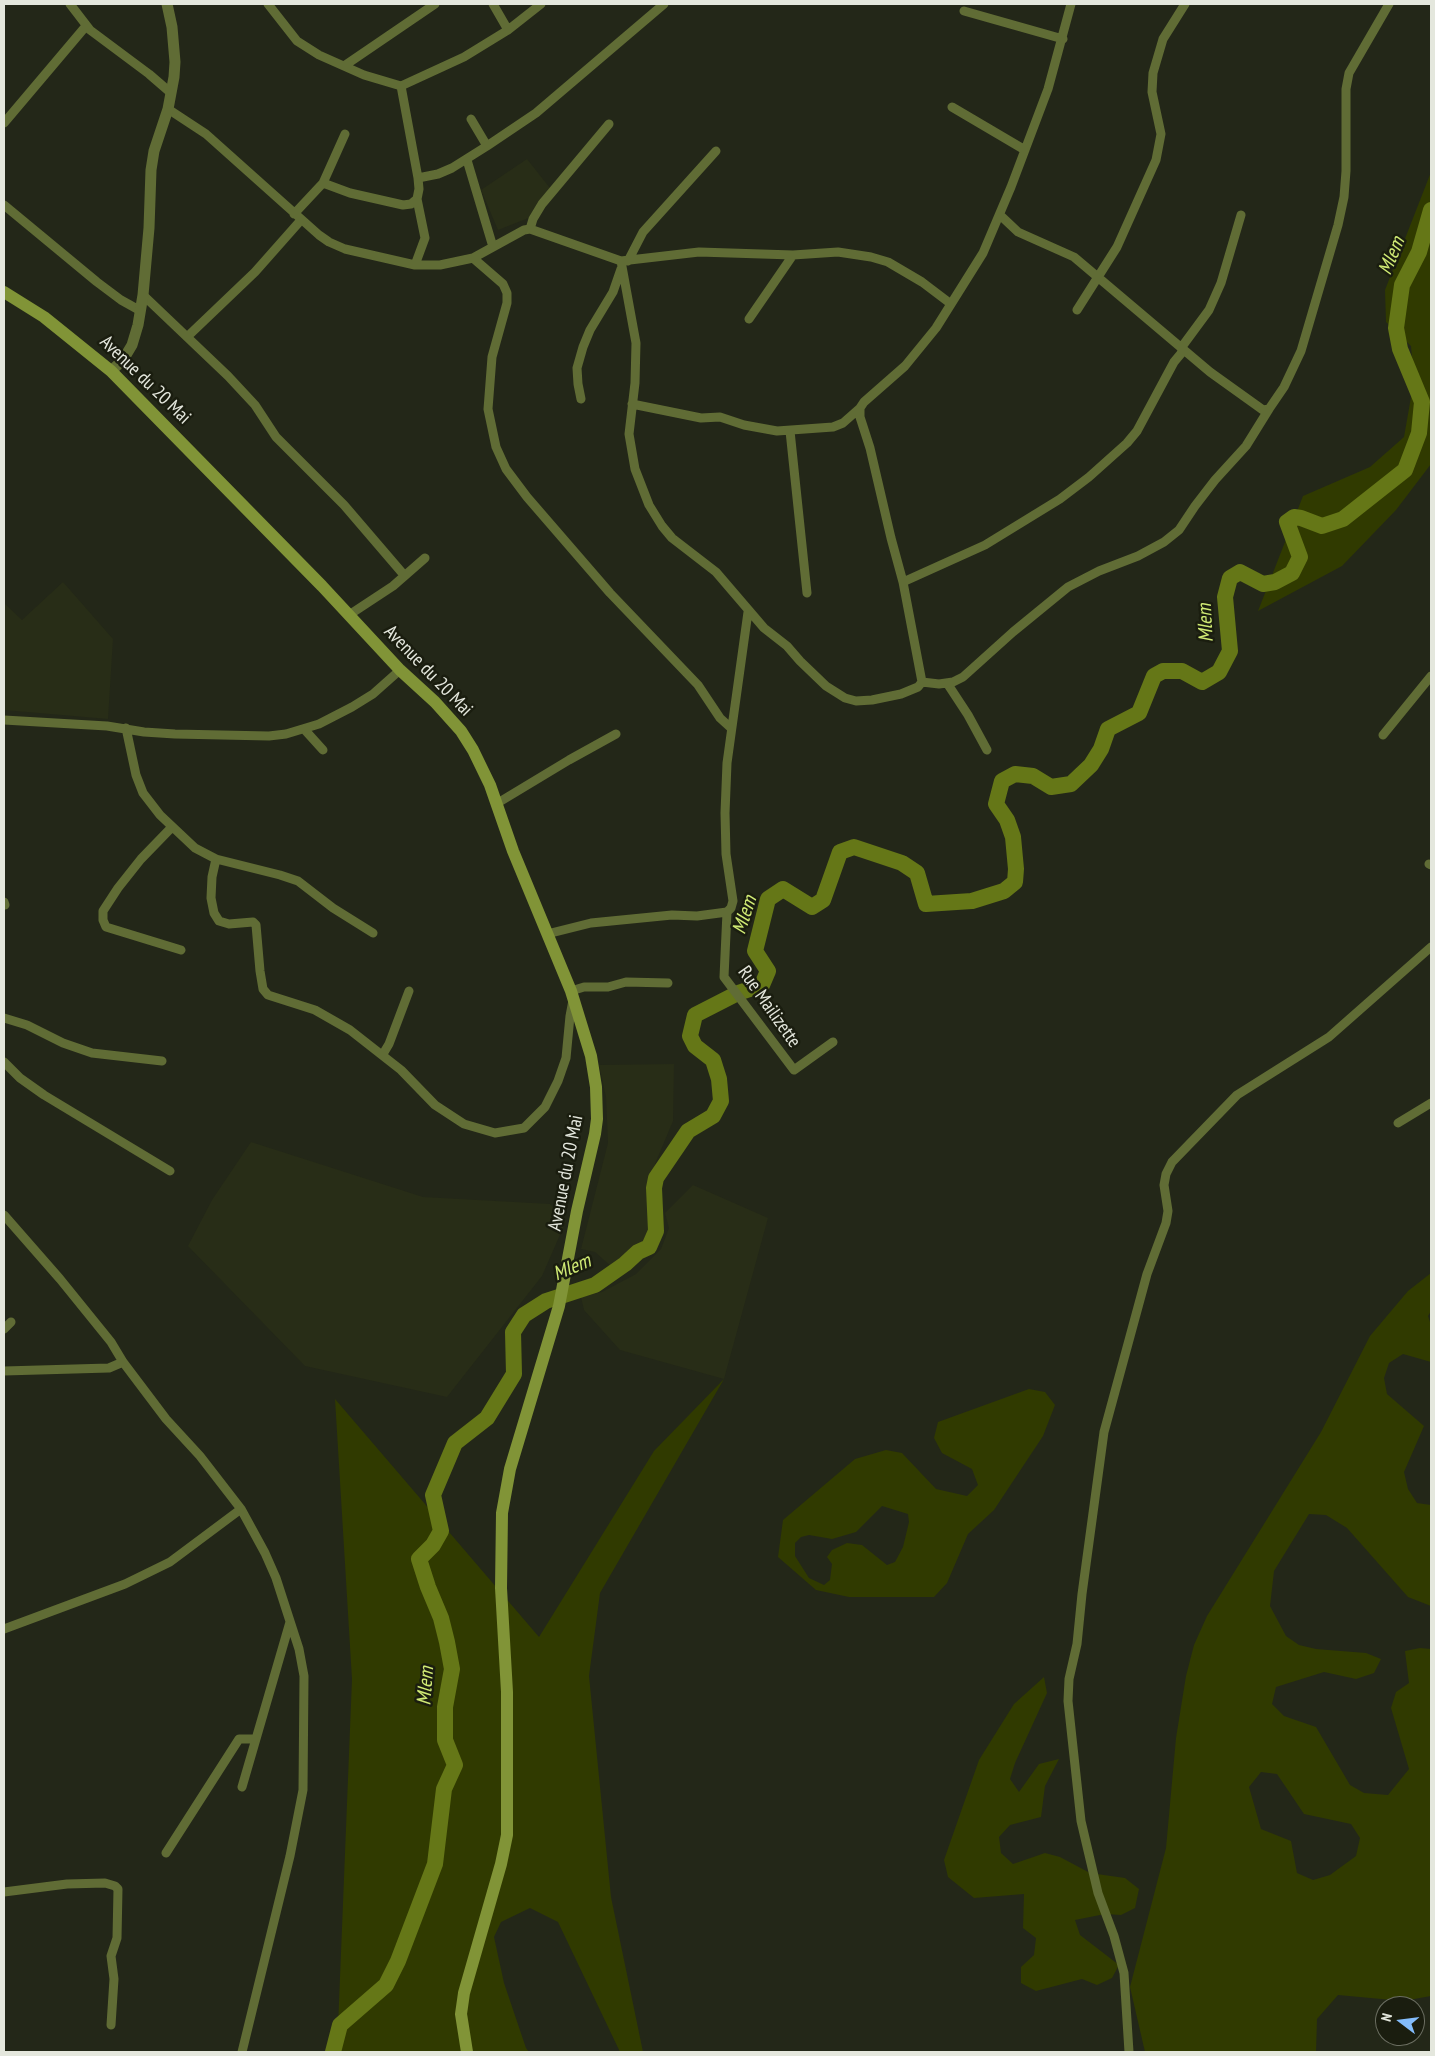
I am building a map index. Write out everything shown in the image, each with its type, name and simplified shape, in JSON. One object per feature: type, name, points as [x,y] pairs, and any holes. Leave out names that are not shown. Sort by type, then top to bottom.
[{"type":"main road","name":"Avenue du 20 Mai","points":[[4,292],[44,317],[111,371],[208,468],[400,670],[435,702],[461,731],[482,768],[513,851],[572,994],[591,1056],[596,1088],[597,1119],[593,1147],[577,1211],[560,1300],[510,1469],[502,1513],[501,1588],[506,1692],[507,1835],[505,1850],[464,1993],[461,2020],[468,2052]]},
{"type":"street","points":[[70,4],[86,26],[171,93]]},
{"type":"street","points":[[111,371],[123,360],[132,345],[138,325],[143,295],[151,170],[154,151],[168,109],[175,62],[172,26],[167,4]]},
{"type":"street","points":[[268,4],[296,41],[319,55],[364,75],[401,86],[464,57],[508,30],[541,4]]},
{"type":"street","points":[[344,66],[435,4]]},
{"type":"street","points":[[493,4],[508,30]]},
{"type":"street","points":[[418,178],[438,174],[467,160],[536,113],[664,4]]},
{"type":"street","points":[[632,404],[701,418],[720,417],[760,429],[790,431],[833,427],[843,423],[860,408],[864,402],[905,366],[936,328],[983,253],[1000,215],[1048,89],[1071,4]]},
{"type":"street","points":[[1077,310],[1098,279],[1133,215],[1156,160],[1161,134],[1152,92],[1153,72],[1163,39],[1185,4]]},
{"type":"street","points":[[922,682],[947,683],[963,677],[1013,632],[1068,587],[1099,571],[1156,547],[1179,530],[1210,486],[1256,434],[1269,409],[1284,387],[1301,351],[1344,197],[1346,171],[1346,89],[1349,74],[1389,4]]},
{"type":"street","points":[[964,11],[1063,39]]},
{"type":"street","points":[[4,123],[86,26]]},
{"type":"street","points":[[401,86],[418,178],[419,189],[417,199],[425,238],[414,265]]},
{"type":"street","points":[[952,107],[1025,150]]},
{"type":"street","points":[[168,109],[206,134],[298,217],[329,242],[345,249],[414,265],[440,265],[473,258],[524,230],[530,229],[624,263],[669,254],[700,252],[793,256],[838,252],[871,257],[888,262],[922,282],[951,304]]},
{"type":"street","points":[[471,119],[487,146]]},
{"type":"street","points":[[530,229],[533,219],[542,204],[609,124]]},
{"type":"street","points":[[187,337],[255,272],[298,217],[323,182],[345,134]]},
{"type":"street","points":[[581,398],[577,368],[582,346],[613,292],[624,263],[643,232],[716,151]]},
{"type":"street","points":[[467,160],[493,247]]},
{"type":"street","points":[[323,182],[350,193],[403,205],[411,204],[417,199]]},
{"type":"street","points":[[4,205],[97,282],[121,300],[139,310]]},
{"type":"street","points":[[1000,215],[1018,232],[1074,257],[1182,349],[1263,410],[1269,409]]},
{"type":"street","points":[[903,582],[985,545],[1060,499],[1089,477],[1127,443],[1137,431],[1182,349],[1209,310],[1221,284],[1241,215]]},
{"type":"street","points":[[749,319],[793,256]]},
{"type":"street","points":[[473,258],[503,284],[507,293],[507,303],[492,357],[488,408],[496,447],[506,469],[527,497],[610,593],[698,685],[720,718],[731,728]]},
{"type":"street","points":[[624,263],[636,343],[629,434],[640,484],[649,505],[672,538],[716,572],[734,592],[748,612],[764,628],[787,646],[800,662],[826,686],[845,698],[856,701],[887,697],[918,687],[922,682],[903,582],[870,448],[860,417],[860,408]]},
{"type":"street","points":[[143,295],[255,405],[276,436],[344,505],[404,575]]},
{"type":"street","points":[[790,431],[806,593]]},
{"type":"street","points":[[349,615],[393,586],[425,558]]},
{"type":"street","points":[[547,934],[591,923],[727,912],[732,908],[733,901],[726,854],[727,763],[748,612]]},
{"type":"street","points":[[4,720],[126,728],[144,732],[222,736],[269,736],[304,729],[329,720],[359,704],[400,670]]},
{"type":"street","points":[[1383,735],[1431,676]]},
{"type":"street","points":[[947,683],[988,750]]},
{"type":"street","points":[[126,728],[136,775],[143,794],[172,827],[195,848],[216,859],[298,881],[333,908],[373,933]]},
{"type":"street","points":[[304,729],[323,750]]},
{"type":"street","points":[[496,804],[568,760],[616,734]]},
{"type":"street","points":[[172,827],[141,859],[118,888],[103,911],[103,920],[106,927],[181,950]]},
{"type":"street","points":[[216,859],[212,877],[211,898],[214,913],[219,921],[229,924],[253,922],[256,925],[260,971],[264,989],[268,995],[316,1010],[350,1030],[383,1054],[435,1105],[464,1124],[495,1133],[524,1128],[545,1107],[558,1081],[566,1058],[572,994],[590,986],[613,986],[626,982],[668,983]]},
{"type":"street","name":"Rue Mailizette","points":[[727,912],[724,977],[794,1070],[832,1042]]},
{"type":"street","points":[[1129,2052],[1128,2006],[1124,1973],[1114,1936],[1098,1892],[1081,1821],[1068,1701],[1104,1432],[1146,1274],[1166,1223],[1168,1211],[1164,1185],[1166,1174],[1172,1162],[1190,1142],[1203,1132],[1238,1095],[1329,1037],[1431,947]]},
{"type":"street","points":[[383,1054],[389,1044],[409,991]]},
{"type":"street","points":[[4,1018],[27,1024],[63,1043],[92,1053],[162,1061]]},
{"type":"street","points":[[4,1062],[20,1078],[44,1094],[170,1171]]},
{"type":"street","points":[[1398,1123],[1431,1103]]},
{"type":"street","points":[[4,1215],[60,1279],[111,1342],[123,1362],[166,1419],[200,1456],[241,1510],[266,1553],[299,1649],[304,1676],[303,1790],[290,1856],[242,2052]]},
{"type":"street","points":[[4,1371],[109,1368],[123,1362]]},
{"type":"street","points":[[4,1629],[124,1584],[170,1562],[241,1510]]},
{"type":"street","points":[[242,1788],[290,1622]]},
{"type":"street","points":[[166,1853],[239,1738],[256,1740]]},
{"type":"street","points":[[4,1892],[67,1884],[105,1883],[116,1886],[118,1890],[117,1938],[111,1956],[114,1979],[111,2025]]},
{"type":"shaded area","points":[[527,159],[550,188],[531,217],[498,230],[481,190]]},
{"type":"shaded area","points":[[63,582],[113,639],[108,719],[4,710],[4,603],[22,620]]},
{"type":"shaded area","points":[[674,1064],[673,1121],[655,1164],[650,1224],[642,1244],[613,1268],[595,1252],[581,1249],[608,1143],[606,1097],[599,1065]]},
{"type":"shaded area","points":[[251,1142],[423,1197],[550,1204],[566,1221],[542,1276],[447,1397],[305,1366],[188,1246],[212,1200]]},
{"type":"shaded area","points":[[693,1185],[768,1218],[724,1379],[620,1350],[584,1310],[581,1297],[602,1292],[636,1274],[661,1249],[669,1228],[665,1213]]},
{"type":"green space","points":[[1431,172],[1431,464],[1396,510],[1342,566],[1258,611],[1303,496],[1370,467],[1404,437],[1414,380],[1411,346],[1386,322],[1385,290]]},
{"type":"green space","points":[[1431,1273],[1431,1311],[1428,1316],[1431,1325],[1431,1362],[1403,1354],[1389,1363],[1384,1378],[1387,1394],[1424,1426],[1404,1472],[1408,1489],[1417,1503],[1431,1505],[1431,1606],[1408,1597],[1347,1528],[1326,1515],[1309,1514],[1274,1571],[1270,1606],[1286,1636],[1299,1645],[1316,1649],[1366,1653],[1381,1659],[1374,1673],[1356,1679],[1324,1672],[1276,1687],[1272,1704],[1284,1716],[1316,1727],[1350,1785],[1364,1793],[1388,1795],[1409,1769],[1391,1708],[1396,1692],[1409,1683],[1405,1651],[1420,1648],[1431,1649],[1431,1996],[1375,1996],[1375,1998],[1338,1995],[1317,2019],[1316,2052],[1145,2052],[1130,1987],[1166,1848],[1176,1738],[1186,1676],[1194,1645],[1207,1616],[1321,1432],[1370,1336],[1408,1291]],"holes":[[[1261,1772],[1277,1774],[1304,1814],[1351,1824],[1360,1838],[1356,1856],[1330,1875],[1313,1880],[1297,1873],[1291,1841],[1261,1829],[1249,1787]]]},
{"type":"green space","points":[[724,1379],[600,1593],[589,1676],[611,1897],[643,2052],[620,2052],[558,1922],[530,1908],[501,1922],[494,1937],[504,1983],[529,2052],[337,2052],[352,1679],[335,1399],[539,1637],[654,1451]]},
{"type":"green space","points":[[1029,1389],[1045,1392],[1055,1405],[1043,1436],[994,1510],[968,1534],[947,1583],[934,1597],[849,1597],[816,1590],[778,1557],[783,1520],[855,1459],[886,1450],[902,1453],[936,1489],[967,1496],[978,1485],[972,1469],[942,1453],[934,1438],[938,1422]],"holes":[[[882,1506],[908,1514],[909,1522],[903,1547],[895,1562],[887,1565],[862,1545],[847,1543],[832,1550],[827,1557],[832,1564],[830,1580],[824,1585],[809,1578],[795,1556],[795,1543],[801,1537],[809,1535],[832,1539],[856,1532]]]},
{"type":"green space","points":[[1044,1677],[1047,1693],[1015,1763],[1010,1779],[1019,1792],[1039,1764],[1059,1759],[1045,1786],[1041,1817],[1010,1825],[999,1837],[1001,1853],[1013,1864],[1045,1853],[1060,1857],[1090,1873],[1125,1878],[1139,1889],[1135,1908],[1121,1915],[1105,1914],[1075,1920],[1080,1935],[1119,1965],[1112,1978],[1097,1985],[1082,1979],[1036,1991],[1021,1983],[1021,1967],[1034,1955],[1036,1938],[1023,1928],[1024,1894],[974,1898],[948,1877],[944,1860],[979,1760],[1014,1704]]},
{"type":"waterway","name":"Mlem","points":[[333,2052],[340,2025],[386,1985],[398,1961],[435,1864],[444,1789],[455,1765],[445,1740],[445,1707],[452,1669],[441,1618],[419,1559],[433,1545],[441,1531],[433,1495],[455,1443],[487,1418],[514,1374],[513,1332],[524,1315],[546,1301],[595,1285],[625,1264],[638,1252],[649,1247],[656,1231],[654,1188],[656,1178],[688,1131],[713,1116],[721,1101],[719,1079],[713,1060],[695,1046],[690,1036],[695,1015],[738,993],[762,985],[768,971],[755,951],[768,899],[783,889],[812,907],[823,900],[840,852],[854,847],[902,863],[917,873],[926,904],[972,901],[1004,891],[1015,882],[1016,869],[1013,837],[1007,820],[996,804],[1002,781],[1015,774],[1033,776],[1051,787],[1071,784],[1091,765],[1101,749],[1108,729],[1139,713],[1154,676],[1163,671],[1182,671],[1202,682],[1219,672],[1230,651],[1225,597],[1230,578],[1240,572],[1263,584],[1275,582],[1292,573],[1300,557],[1287,522],[1294,517],[1322,526],[1343,519],[1405,470],[1419,433],[1422,402],[1400,349],[1396,328],[1402,285],[1419,252],[1431,210]]}]
